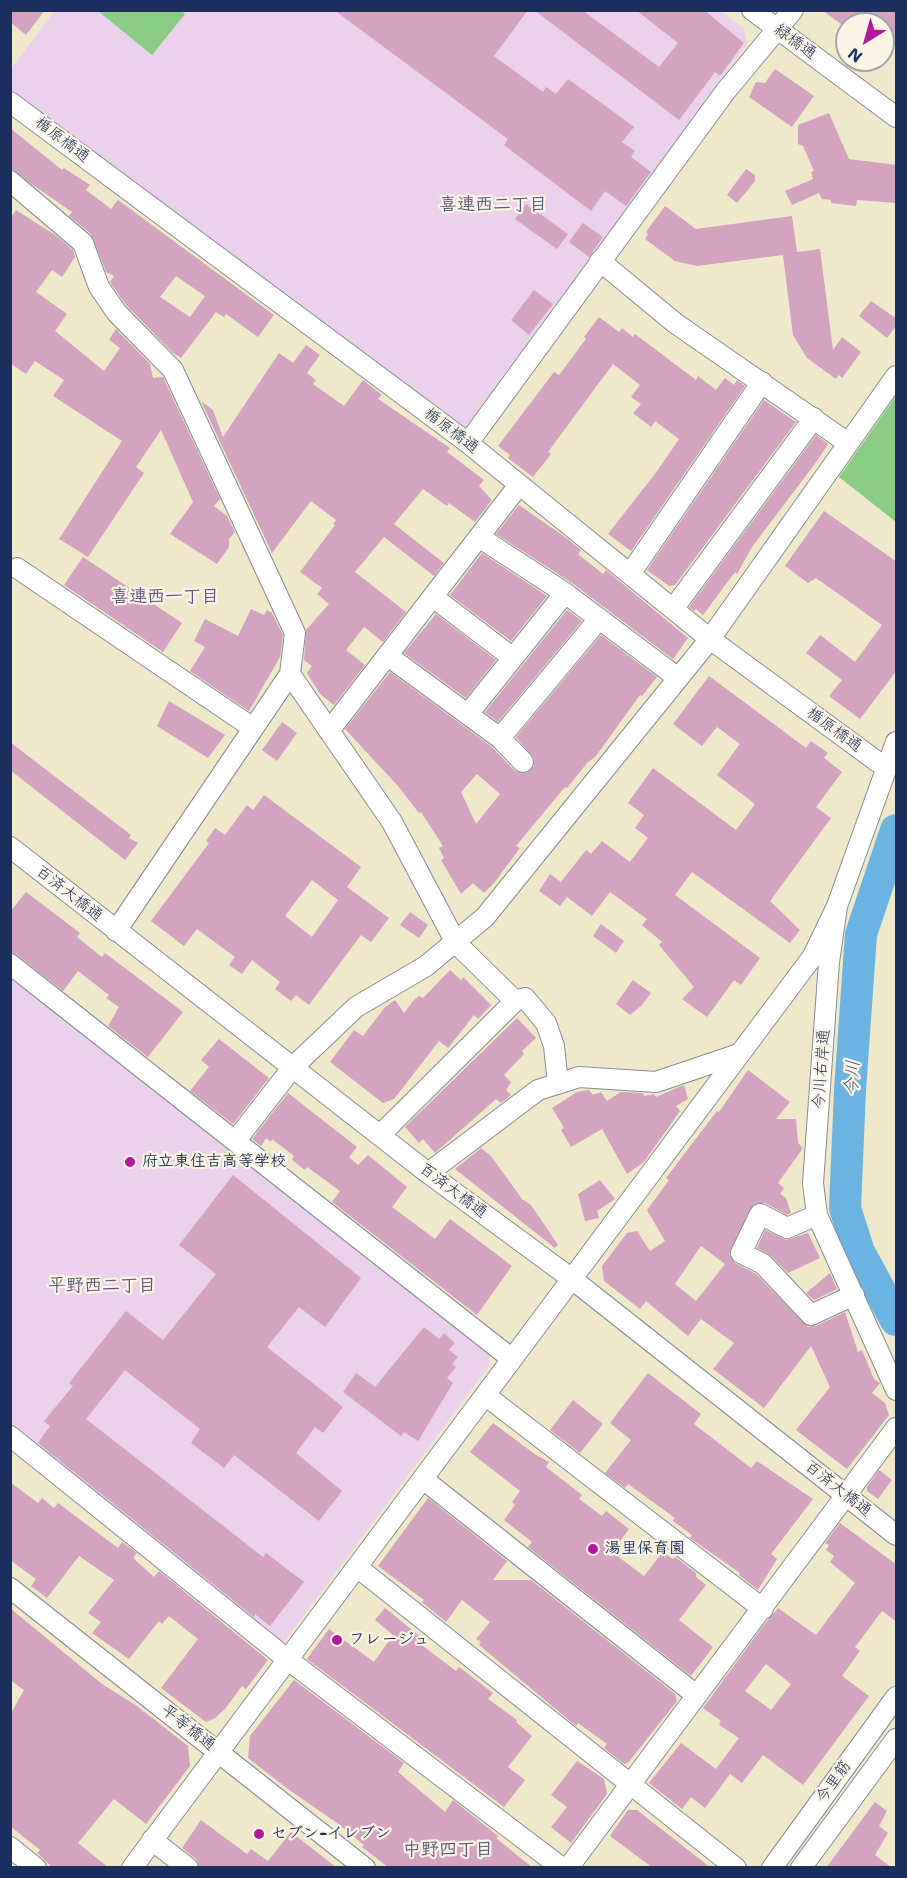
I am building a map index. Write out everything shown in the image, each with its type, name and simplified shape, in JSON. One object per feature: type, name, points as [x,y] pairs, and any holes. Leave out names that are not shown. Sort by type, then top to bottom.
[{"type":"street","name":"緑橋通","points":[[752,10],[897,117]]},
{"type":"street","points":[[468,443],[725,92],[779,30],[793,10]]},
{"type":"street","name":"楯原橋通","points":[[10,102],[468,443],[710,639],[886,768]]},
{"type":"street","points":[[10,181],[83,243],[99,286],[117,313],[173,370],[295,633],[290,674],[116,931]]},
{"type":"street","points":[[600,261],[675,323],[848,443]]},
{"type":"street","points":[[236,1140],[292,1067],[356,1007],[426,966],[485,917],[710,639],[897,376]]},
{"type":"street","points":[[630,574],[762,382]]},
{"type":"street","points":[[673,609],[814,418]]},
{"type":"street","points":[[329,731],[519,485]]},
{"type":"street","points":[[479,537],[565,593],[678,678]]},
{"type":"street","points":[[17,568],[254,728]]},
{"type":"street","points":[[468,714],[565,593]]},
{"type":"street","points":[[433,597],[513,658]]},
{"type":"street","points":[[501,738],[599,619]]},
{"type":"street","points":[[387,656],[501,738],[523,762]]},
{"type":"street","points":[[290,674],[392,822],[456,943],[515,1001]]},
{"type":"street","name":"今川右岸通","points":[[897,742],[837,906],[829,962],[814,1171],[817,1215],[897,1390]]},
{"type":"street","name":"百済大橋通","points":[[10,847],[428,1173],[572,1279],[897,1535]]},
{"type":"street","points":[[132,1868],[813,956],[837,906]]},
{"type":"street","points":[[10,964],[512,1359]]},
{"type":"street","points":[[380,1135],[515,1001],[525,998],[546,1023],[554,1046],[558,1084]]},
{"type":"street","points":[[428,1173],[538,1090],[579,1077],[656,1082],[739,1054]]},
{"type":"street","points":[[817,1215],[787,1228],[760,1214],[741,1253],[763,1264],[811,1315],[854,1295]]},
{"type":"street","points":[[485,1395],[763,1610]]},
{"type":"street","points":[[568,1868],[897,1428]]},
{"type":"street","points":[[12,1439],[287,1659],[562,1868]]},
{"type":"street","points":[[423,1479],[696,1695]]},
{"type":"street","points":[[357,1567],[736,1868]]},
{"type":"street","name":"平等橋通","points":[[10,1588],[365,1868]]},
{"type":"street","name":"今里筋","points":[[772,1868],[897,1697]]},
{"type":"street","name":"今里筋","points":[[801,1868],[897,1739]]},
{"type":"street","points":[[152,1840],[188,1868]]},
{"type":"street","points":[[10,1847],[36,1868]]},
{"type":"shaded area","points":[[55,10],[719,10],[744,28],[747,44],[466,427],[459,429],[11,89],[10,70]]},
{"type":"shaded area","name":"府立東住吉高等学校","points":[[10,974],[489,1351],[489,1366],[284,1642],[276,1643],[11,1433]]},
{"type":"green space","points":[[98,11],[181,11],[185,14],[152,55]]},
{"type":"green space","points":[[896,396],[896,522],[839,477]]},
{"type":"building","points":[[10,10],[45,10],[26,35],[10,22]]},
{"type":"building","points":[[334,10],[528,10],[494,56],[543,92],[546,87],[556,94],[568,79],[618,115],[634,127],[622,142],[635,151],[631,157],[651,172],[626,206],[605,191],[591,211],[504,145],[508,139]]},
{"type":"building","points":[[534,10],[582,10],[659,67],[678,43],[636,10],[704,10],[744,43],[720,76],[715,72],[679,120]]},
{"type":"building","points":[[822,10],[897,10],[897,37],[895,37],[895,12],[835,12],[835,20]]},
{"type":"building","points":[[775,69],[814,96],[792,127],[749,97],[756,82],[765,83]]},
{"type":"building","points":[[829,113],[849,159],[897,165],[897,203],[857,200],[856,206],[831,203],[831,200],[822,199],[819,193],[792,205],[785,191],[813,179],[811,172],[814,171],[803,146],[798,144],[798,125]]},
{"type":"building","points":[[10,128],[62,170],[64,168],[90,185],[86,190],[111,209],[118,200],[274,315],[258,337],[226,314],[224,317],[216,312],[181,358],[172,352],[126,305],[110,282],[114,276],[106,272],[91,234],[69,216],[72,212],[10,169]],"holes":[[[176,276],[205,296],[190,317],[160,297]]]},
{"type":"building","points":[[746,169],[755,175],[755,181],[737,203],[727,195]]},
{"type":"building","points":[[526,204],[568,234],[557,249],[515,219]]},
{"type":"building","points":[[665,206],[696,229],[792,216],[797,252],[820,249],[833,350],[842,337],[861,352],[842,378],[839,375],[836,379],[807,358],[793,335],[783,255],[697,266],[675,261],[645,239],[648,234],[646,232]]},
{"type":"building","points":[[16,210],[55,235],[73,250],[75,257],[62,277],[52,270],[36,292],[67,314],[55,331],[104,371],[120,348],[109,340],[116,329],[150,364],[153,378],[163,377],[220,499],[214,506],[227,516],[235,532],[229,539],[229,547],[217,564],[170,534],[193,502],[161,430],[136,467],[144,473],[88,557],[59,539],[122,441],[53,396],[64,380],[35,361],[26,374],[10,363],[10,219]]},
{"type":"building","points":[[583,223],[603,237],[589,257],[569,242]]},
{"type":"building","points":[[534,290],[553,304],[529,335],[511,320]]},
{"type":"building","points":[[871,301],[897,319],[897,325],[887,338],[859,316]]},
{"type":"building","points":[[599,317],[619,332],[622,328],[633,337],[635,334],[696,380],[698,376],[716,390],[725,378],[734,385],[737,380],[745,386],[631,551],[608,534],[679,439],[655,421],[651,427],[633,413],[641,404],[631,397],[640,385],[613,364],[548,452],[551,454],[533,477],[508,458],[510,455],[498,446],[554,372],[559,375]]},
{"type":"building","points":[[306,345],[320,355],[307,373],[316,380],[313,384],[344,406],[363,380],[382,395],[378,399],[450,448],[447,452],[484,480],[479,486],[492,500],[475,522],[449,503],[447,506],[423,489],[394,524],[444,563],[434,576],[384,537],[355,572],[406,612],[383,642],[364,627],[346,650],[365,665],[334,705],[320,694],[307,673],[312,666],[304,660],[306,630],[329,604],[317,594],[322,588],[300,572],[335,525],[333,524],[336,520],[311,501],[272,553],[201,401],[213,410],[223,437],[279,353],[293,363]]},
{"type":"building","points":[[764,400],[796,422],[675,585],[669,586],[647,570]]},
{"type":"building","points":[[816,435],[828,444],[817,461],[752,547],[737,574],[735,572],[703,615],[696,609],[694,611],[689,607]]},
{"type":"building","points":[[519,505],[565,537],[581,550],[578,554],[603,574],[606,570],[688,638],[673,659],[572,583],[496,534]]},
{"type":"building","points":[[824,511],[897,562],[897,670],[860,719],[829,696],[842,680],[806,653],[820,635],[855,662],[882,625],[816,578],[808,583],[785,566]]},
{"type":"building","points":[[482,553],[547,596],[511,641],[450,595]]},
{"type":"building","points":[[83,557],[182,623],[163,652],[64,585]]},
{"type":"building","points":[[251,609],[264,615],[267,610],[272,613],[283,635],[280,657],[249,711],[190,671],[205,647],[194,641],[205,619],[238,636]]},
{"type":"building","points":[[567,610],[582,621],[498,722],[485,712]]},
{"type":"building","points":[[436,614],[496,660],[466,698],[404,653]]},
{"type":"building","points":[[601,635],[657,677],[642,696],[640,695],[596,756],[587,763],[567,788],[565,787],[516,846],[520,848],[494,883],[484,893],[473,883],[461,894],[441,860],[444,858],[439,848],[443,846],[421,812],[419,813],[398,786],[345,729],[390,672],[492,747],[515,771],[526,773],[534,766],[534,759],[516,737]],"holes":[[[477,774],[500,794],[476,824],[461,792]]]},
{"type":"building","points":[[709,676],[806,748],[811,741],[828,753],[824,758],[842,772],[816,807],[831,818],[770,901],[800,930],[790,943],[692,872],[675,895],[760,958],[741,985],[734,980],[707,1017],[682,999],[694,987],[659,945],[662,942],[642,925],[647,919],[610,892],[592,916],[567,897],[560,906],[539,891],[550,874],[561,882],[586,850],[591,854],[602,841],[630,862],[648,838],[635,828],[644,815],[628,803],[653,768],[736,830],[755,804],[717,775],[740,744],[717,727],[702,746],[673,724]]},
{"type":"building","points":[[169,701],[225,735],[208,758],[157,726]]},
{"type":"building","points":[[282,722],[297,733],[277,761],[262,750]]},
{"type":"building","points":[[10,742],[131,835],[129,838],[138,843],[125,860],[10,770]]},
{"type":"building","points":[[264,795],[361,867],[347,887],[389,918],[371,942],[361,935],[309,1005],[296,995],[291,1001],[275,989],[280,982],[252,960],[242,974],[229,965],[235,957],[197,929],[184,946],[151,921],[209,843],[206,841],[215,828],[225,835],[247,805],[253,810]],"holes":[[[312,880],[338,900],[312,937],[285,916]]]},
{"type":"building","points":[[26,892],[80,933],[77,937],[102,957],[105,953],[183,1012],[148,1057],[108,1026],[119,1007],[106,998],[109,995],[78,971],[63,991],[10,952],[10,912]]},
{"type":"building","points":[[410,912],[428,925],[419,938],[400,925]]},
{"type":"building","points":[[601,924],[624,941],[616,953],[593,936]]},
{"type":"building","points":[[450,970],[461,980],[463,977],[491,1005],[478,1019],[474,1015],[448,1048],[439,1041],[394,1099],[383,1103],[330,1062],[354,1030],[363,1036],[385,1007],[395,1000],[404,1013],[414,1000],[419,996],[423,998]]},
{"type":"building","points":[[633,980],[651,993],[630,1015],[616,1004]]},
{"type":"building","points":[[517,1018],[536,1038],[522,1051],[524,1054],[504,1075],[511,1082],[506,1090],[511,1095],[501,1103],[496,1099],[435,1153],[423,1139],[419,1143],[405,1127]]},
{"type":"building","points":[[219,1039],[269,1078],[233,1124],[190,1091],[209,1067],[201,1060]]},
{"type":"building","points":[[748,1070],[790,1102],[776,1119],[796,1119],[798,1143],[803,1148],[778,1183],[784,1188],[780,1194],[786,1198],[791,1213],[787,1215],[765,1203],[754,1204],[729,1254],[735,1263],[756,1274],[808,1327],[816,1326],[845,1312],[858,1352],[862,1350],[874,1379],[880,1383],[872,1393],[885,1403],[889,1415],[847,1469],[796,1430],[830,1387],[811,1346],[764,1408],[713,1369],[734,1343],[701,1319],[688,1336],[646,1301],[640,1309],[604,1281],[602,1266],[627,1233],[637,1231],[650,1251],[665,1241],[647,1210],[669,1180],[666,1178],[717,1111],[719,1112]],"holes":[[[701,1246],[725,1264],[696,1301],[675,1284]]]},
{"type":"building","points":[[684,1085],[688,1099],[676,1106],[680,1111],[644,1162],[627,1174],[602,1129],[571,1147],[561,1130],[564,1128],[552,1108],[577,1092],[589,1090],[593,1095],[601,1092],[607,1101],[621,1092],[643,1093],[644,1096],[654,1094],[656,1097]]},
{"type":"building","points":[[288,1093],[357,1147],[349,1157],[358,1165],[368,1155],[407,1187],[392,1207],[435,1239],[450,1219],[512,1266],[477,1315],[332,1202],[340,1191],[307,1167],[305,1170],[292,1160],[294,1156],[272,1139],[271,1142],[266,1138],[261,1146],[252,1139]]},
{"type":"building","points":[[481,1148],[491,1156],[522,1199],[531,1205],[558,1245],[555,1248],[455,1169]]},
{"type":"building","points":[[233,1175],[361,1278],[325,1327],[299,1307],[267,1347],[343,1407],[323,1433],[315,1427],[296,1453],[342,1491],[319,1521],[234,1455],[224,1468],[191,1443],[200,1429],[125,1370],[86,1419],[263,1557],[266,1553],[304,1582],[270,1626],[255,1614],[254,1617],[38,1443],[50,1426],[44,1421],[73,1386],[69,1383],[126,1311],[163,1340],[216,1274],[179,1245]]},
{"type":"building","points":[[600,1180],[615,1199],[597,1211],[599,1218],[585,1221],[578,1194]]},
{"type":"building","points":[[765,1230],[786,1240],[808,1233],[820,1258],[788,1273],[771,1256],[757,1248]]},
{"type":"building","points":[[830,1273],[837,1289],[814,1300],[806,1293]]},
{"type":"building","points":[[424,1327],[439,1339],[444,1333],[455,1343],[449,1350],[458,1357],[452,1364],[456,1367],[447,1378],[453,1383],[418,1441],[404,1432],[401,1436],[343,1392],[356,1373],[375,1387]]},
{"type":"building","points":[[648,1373],[701,1414],[694,1424],[751,1468],[757,1461],[813,1499],[771,1554],[777,1559],[758,1590],[739,1575],[740,1573],[690,1538],[692,1535],[673,1521],[675,1518],[628,1484],[625,1488],[605,1473],[631,1440],[610,1423]]},
{"type":"building","points":[[573,1400],[603,1424],[580,1453],[550,1430]]},
{"type":"building","points":[[493,1423],[549,1462],[546,1467],[582,1495],[579,1499],[602,1516],[606,1511],[629,1529],[612,1552],[644,1576],[663,1552],[673,1559],[675,1557],[696,1573],[696,1577],[706,1585],[679,1620],[713,1647],[691,1676],[528,1547],[532,1542],[504,1520],[515,1505],[512,1502],[520,1491],[470,1452]]},
{"type":"building","points":[[879,1470],[892,1480],[878,1499],[867,1491],[867,1487]]},
{"type":"building","points":[[10,1482],[38,1503],[42,1498],[54,1508],[58,1503],[118,1548],[122,1542],[137,1553],[133,1558],[154,1577],[159,1571],[268,1660],[246,1689],[242,1686],[225,1709],[206,1722],[161,1688],[198,1639],[169,1616],[162,1624],[159,1621],[129,1659],[92,1633],[101,1622],[88,1613],[114,1580],[79,1556],[47,1598],[31,1586],[36,1579],[10,1560]]},
{"type":"building","points":[[428,1498],[507,1561],[493,1580],[531,1580],[675,1694],[677,1701],[628,1763],[624,1764],[604,1748],[607,1744],[578,1723],[576,1726],[479,1645],[481,1642],[476,1639],[490,1622],[462,1600],[446,1622],[422,1602],[424,1600],[378,1566]]},
{"type":"building","points":[[840,1523],[897,1565],[897,1622],[882,1611],[855,1647],[860,1651],[842,1676],[869,1696],[803,1785],[763,1755],[742,1783],[730,1774],[705,1808],[691,1797],[682,1809],[649,1783],[681,1743],[716,1769],[739,1738],[719,1725],[721,1721],[703,1708],[763,1626],[778,1608],[816,1635],[855,1583],[830,1562],[834,1556],[826,1550],[829,1545],[825,1543]],"holes":[[[766,1664],[791,1684],[771,1710],[745,1691]]]},
{"type":"building","points":[[10,1608],[102,1684],[137,1706],[188,1746],[190,1766],[146,1824],[114,1799],[78,1843],[109,1868],[53,1868],[37,1853],[40,1850],[10,1826],[10,1715],[24,1690],[10,1680]]},
{"type":"building","points":[[385,1608],[422,1638],[419,1643],[456,1671],[459,1667],[493,1693],[488,1699],[517,1720],[516,1722],[532,1736],[508,1767],[525,1780],[504,1807],[307,1659],[329,1629],[374,1662],[393,1635],[375,1620]]},
{"type":"building","points":[[294,1680],[404,1763],[398,1772],[445,1812],[453,1800],[533,1868],[389,1868],[337,1823],[248,1758],[250,1736]]},
{"type":"building","points":[[577,1761],[604,1779],[607,1794],[571,1843],[551,1827],[567,1807],[551,1795]]},
{"type":"building","points":[[875,1802],[887,1811],[879,1826],[888,1833],[875,1855],[892,1868],[826,1868]]},
{"type":"building","points":[[628,1810],[637,1810],[711,1868],[653,1868],[610,1836]]},
{"type":"building","points":[[201,1820],[247,1854],[251,1849],[268,1861],[291,1832],[337,1868],[200,1868],[196,1859],[182,1848]]},
{"type":"waterway","name":"今川","points":[[896,830],[861,934],[850,1090],[845,1208],[859,1252],[896,1320]]},
{"type":"place","name":"府立東住吉高等学校","points":[[130,1162]]},
{"type":"place","name":"湯里保育園","points":[[593,1549]]},
{"type":"place","name":"フレージュ","points":[[337,1640]]},
{"type":"place","name":"セブン-イレブン","points":[[259,1834]]},
{"type":"district","name":"喜連西二丁目","points":[[493,205]]},
{"type":"district","name":"喜連西一丁目","points":[[165,597]]},
{"type":"district","name":"平野西二丁目","points":[[102,1286]]},
{"type":"district","name":"中野四丁目","points":[[448,1850]]}]
